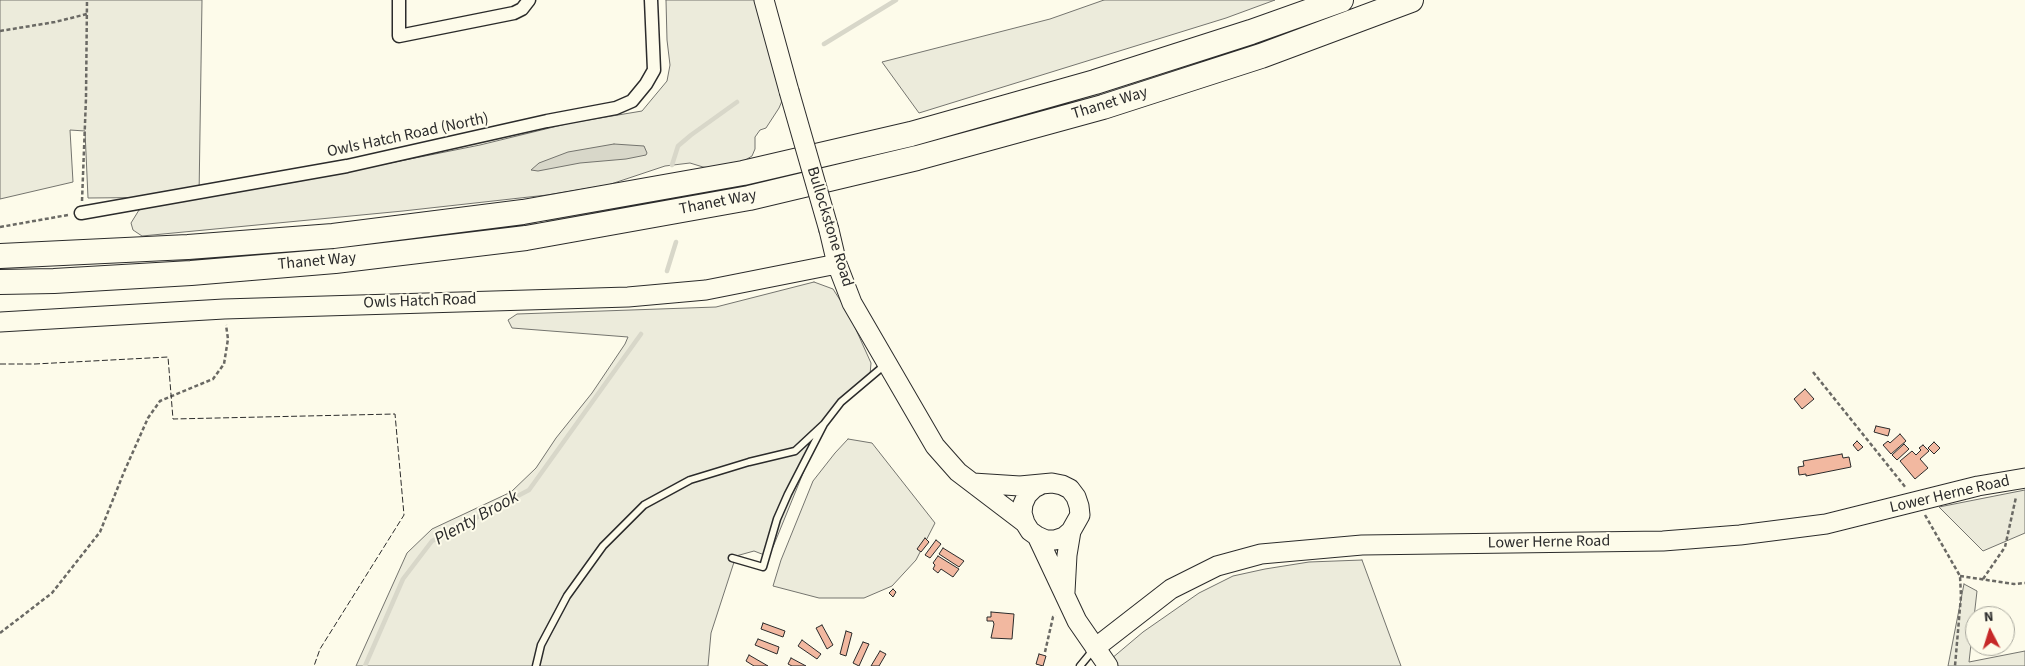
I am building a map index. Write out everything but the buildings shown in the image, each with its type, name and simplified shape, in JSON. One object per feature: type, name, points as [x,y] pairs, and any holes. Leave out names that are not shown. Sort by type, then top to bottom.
[{"type":"highway","name":"Thanet Way","points":[[0,256],[188,247],[332,236],[523,212],[742,172],[911,134],[1094,82],[1251,32],[1341,0]]},
{"type":"highway","name":"Thanet Way","points":[[0,282],[54,281],[191,273],[334,261],[526,238],[749,198],[917,158],[1103,107],[1261,56],[1411,0]]},
{"type":"street","points":[[399,0],[399,36],[514,13],[522,9],[529,0]]},
{"type":"street","name":"Owls Hatch Road (North)","points":[[82,213],[347,166],[547,121],[616,108],[632,101],[646,84],[654,70],[651,0]]},
{"type":"street","name":"Bullockstone Road","points":[[764,0],[837,264],[852,303],[935,446],[946,460],[1031,530]]},
{"type":"street","name":"Owls Hatch Road","points":[[0,322],[224,309],[628,296],[706,290],[837,264]]},
{"type":"street","name":"Lower Herne Road","points":[[1095,648],[1171,589],[1217,566],[1261,554],[1362,545],[1662,542],[1740,535],[1826,524],[1918,503],[1978,486],[2022,479]]},
{"type":"street","name":"Bullockstone Road","points":[[972,482],[1000,486],[1052,483],[1062,484],[1070,489],[1076,497],[1080,515],[1072,532],[1067,555],[1065,592]]},
{"type":"street","name":"Bullockstone Road","points":[[1042,484],[1034,488],[1027,495],[1023,504],[1022,514],[1065,592],[1072,611],[1108,666]]},
{"type":"street","points":[[1031,530],[1046,540],[1055,540],[1072,532]]},
{"type":"lane","points":[[536,666],[541,645],[567,596],[603,546],[644,505],[690,480],[749,462],[795,451],[824,424],[841,402],[886,364]]},
{"type":"lane","points":[[732,558],[763,567],[777,519],[824,424]]},
{"type":"lane","points":[[1080,666],[1095,648]]},
{"type":"path","points":[[0,227],[82,213],[87,0]]},
{"type":"path","points":[[0,30],[55,22],[87,14]]},
{"type":"path","points":[[0,633],[52,593],[100,532],[144,427],[160,401],[213,379],[224,364],[228,339],[224,309]]},
{"type":"path","points":[[1813,372],[1918,503],[1960,576],[1961,596],[1955,666]]},
{"type":"path","points":[[1982,579],[2005,547],[2022,479]]},
{"type":"path","points":[[1960,576],[2014,584],[2025,583]]},
{"type":"path","points":[[1045,652],[1053,617],[1072,611]]},
{"type":"shaded area","points":[[0,0],[202,0],[199,197],[88,198],[85,131],[70,130],[73,182],[0,199]]},
{"type":"shaded area","points":[[666,0],[761,0],[782,92],[782,101],[766,128],[760,130],[755,137],[755,149],[752,156],[742,162],[714,168],[690,163],[665,166],[608,185],[547,195],[142,236],[133,230],[131,223],[139,210],[151,206],[300,181],[480,145],[570,123],[642,111],[667,81],[670,65]]},
{"type":"shaded area","points":[[1104,0],[1275,0],[1226,18],[919,113],[882,62],[1050,19]]},
{"type":"shaded area","points":[[614,144],[644,146],[647,153],[646,155],[626,159],[580,163],[538,171],[531,170],[539,163],[568,152]]},
{"type":"shaded area","points":[[814,282],[833,289],[849,314],[871,363],[870,375],[829,415],[773,547],[767,556],[754,551],[736,556],[711,633],[708,666],[356,666],[407,553],[432,529],[511,492],[536,468],[556,438],[592,393],[628,337],[512,328],[508,320],[517,314],[716,307]]},
{"type":"shaded area","points":[[848,439],[872,443],[935,523],[916,560],[892,586],[864,598],[819,598],[773,586],[781,560],[813,481]]},
{"type":"shaded area","points":[[2025,490],[2025,533],[1983,551],[1939,507]]},
{"type":"shaded area","points":[[1362,560],[1401,666],[1109,666],[1111,659],[1143,632],[1199,593],[1233,576],[1309,562]]},
{"type":"shaded area","points":[[1964,584],[1977,591],[1975,606],[1965,606],[1965,656],[1970,656],[1969,662],[2000,656],[2015,656],[2015,653],[2025,651],[2025,666],[1948,666]]},
{"type":"waterway","name":"Plenty Brook","points":[[824,44],[896,0]]},
{"type":"waterway","name":"Plenty Brook","points":[[672,165],[678,146],[737,102]]},
{"type":"waterway","name":"Plenty Brook","points":[[667,271],[676,242]]},
{"type":"waterway","name":"Plenty Brook","points":[[365,666],[403,579],[432,541],[529,490],[641,334]]},
{"type":"fence","points":[[0,364],[168,357],[173,419],[395,414],[404,515],[320,649],[314,666]]}]
